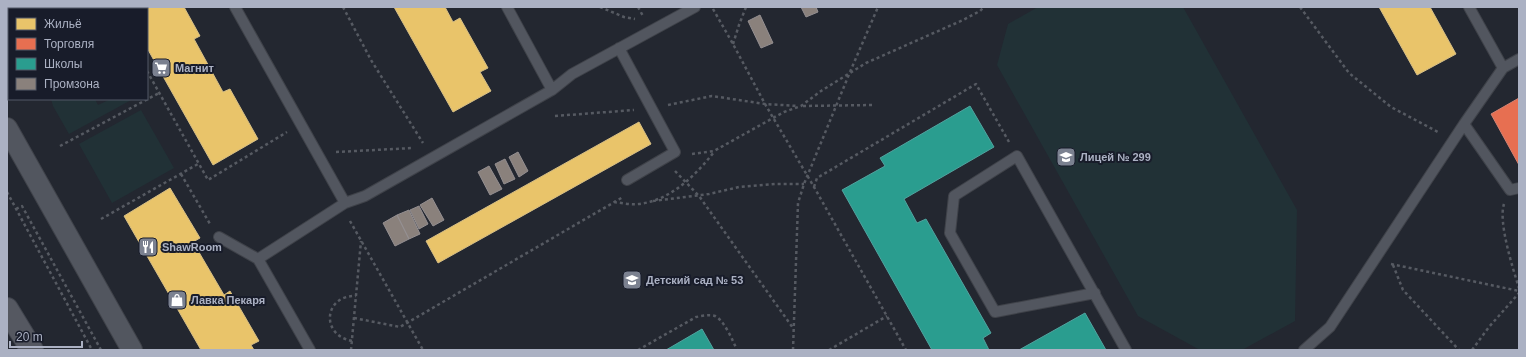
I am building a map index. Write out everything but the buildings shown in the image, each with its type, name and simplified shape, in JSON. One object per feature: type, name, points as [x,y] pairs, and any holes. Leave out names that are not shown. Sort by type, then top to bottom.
[{"type":"main road","points":[[7,309],[32,350]]},
{"type":"street","points":[[7,128],[132,350]]},
{"type":"lane","points":[[235,7],[345,203]]},
{"type":"lane","points":[[507,7],[552,90]]},
{"type":"lane","points":[[258,259],[345,203],[365,196],[430,154],[552,90],[572,74],[695,7]]},
{"type":"lane","points":[[1469,7],[1503,68]]},
{"type":"lane","points":[[619,48],[675,152],[627,180]]},
{"type":"lane","points":[[1309,348],[1330,327],[1464,124],[1503,68],[1519,59]]},
{"type":"lane","points":[[1464,124],[1515,189]]},
{"type":"lane","points":[[1094,293],[995,312],[950,233],[954,196],[1017,156],[1094,293],[1126,350]]},
{"type":"lane","points":[[219,237],[258,259],[310,350]]},
{"type":"path","points":[[343,7],[371,60],[430,154]]},
{"type":"path","points":[[600,7],[624,17],[639,20]]},
{"type":"path","points":[[711,7],[906,350]]},
{"type":"path","points":[[733,44],[746,7]]},
{"type":"path","points":[[793,350],[798,203],[804,184],[878,7]]},
{"type":"path","points":[[675,152],[690,154],[714,151],[784,112],[801,106],[850,72],[894,50],[963,20],[980,11],[984,7]]},
{"type":"path","points":[[1300,7],[1349,73],[1391,107],[1434,130],[1452,142]]},
{"type":"path","points":[[148,73],[208,180],[301,124]]},
{"type":"path","points":[[814,187],[817,178],[976,84],[1017,156]]},
{"type":"path","points":[[148,99],[159,93]]},
{"type":"path","points":[[555,116],[651,108],[712,96],[765,104],[801,106],[874,104]]},
{"type":"path","points":[[60,146],[146,100]]},
{"type":"path","points":[[317,154],[416,148],[430,154]]},
{"type":"path","points":[[654,201],[679,188],[685,183],[706,163],[714,151]]},
{"type":"path","points":[[664,159],[685,183],[699,196],[794,329]]},
{"type":"path","points":[[101,220],[198,164]]},
{"type":"path","points":[[181,174],[219,237]]},
{"type":"path","points":[[354,318],[400,327],[632,192],[627,180]]},
{"type":"path","points":[[614,202],[638,204],[699,196],[739,187],[775,184],[804,184]]},
{"type":"path","points":[[1515,189],[1502,209],[1509,254],[1519,288]]},
{"type":"path","points":[[7,192],[92,350]]},
{"type":"path","points":[[345,203],[346,214],[423,350]]},
{"type":"path","points":[[16,209],[22,206],[101,350]]},
{"type":"path","points":[[351,350],[362,241]]},
{"type":"path","points":[[1378,255],[1392,265],[1519,292],[1489,327],[1472,350]]},
{"type":"path","points":[[1392,265],[1403,290],[1459,350]]},
{"type":"path","points":[[352,341],[344,340],[338,336],[333,330],[330,316],[336,303],[342,298],[356,296]]},
{"type":"path","points":[[638,350],[696,317],[707,315],[716,316],[723,322],[737,350]]},
{"type":"path","points":[[829,350],[887,316]]},
{"type":"shaded area","points":[[1038,7],[1183,7],[1297,210],[1295,321],[1242,350],[1200,350],[1138,316],[997,65],[1008,24]]},
{"type":"shaded area","points":[[51,100],[96,100],[98,105],[109,100],[131,100],[69,134],[53,106]]},
{"type":"shaded area","points":[[141,110],[174,168],[112,203],[79,144]]},
{"type":"place","name":"Магнит","points":[[161,68]]},
{"type":"place","name":"Лицей № 299","points":[[1066,157]]},
{"type":"place","name":"ShawRoom","points":[[148,247]]},
{"type":"place","name":"Детский сад № 53","points":[[632,280]]},
{"type":"place","name":"Лавка Пекаря","points":[[177,300]]}]
